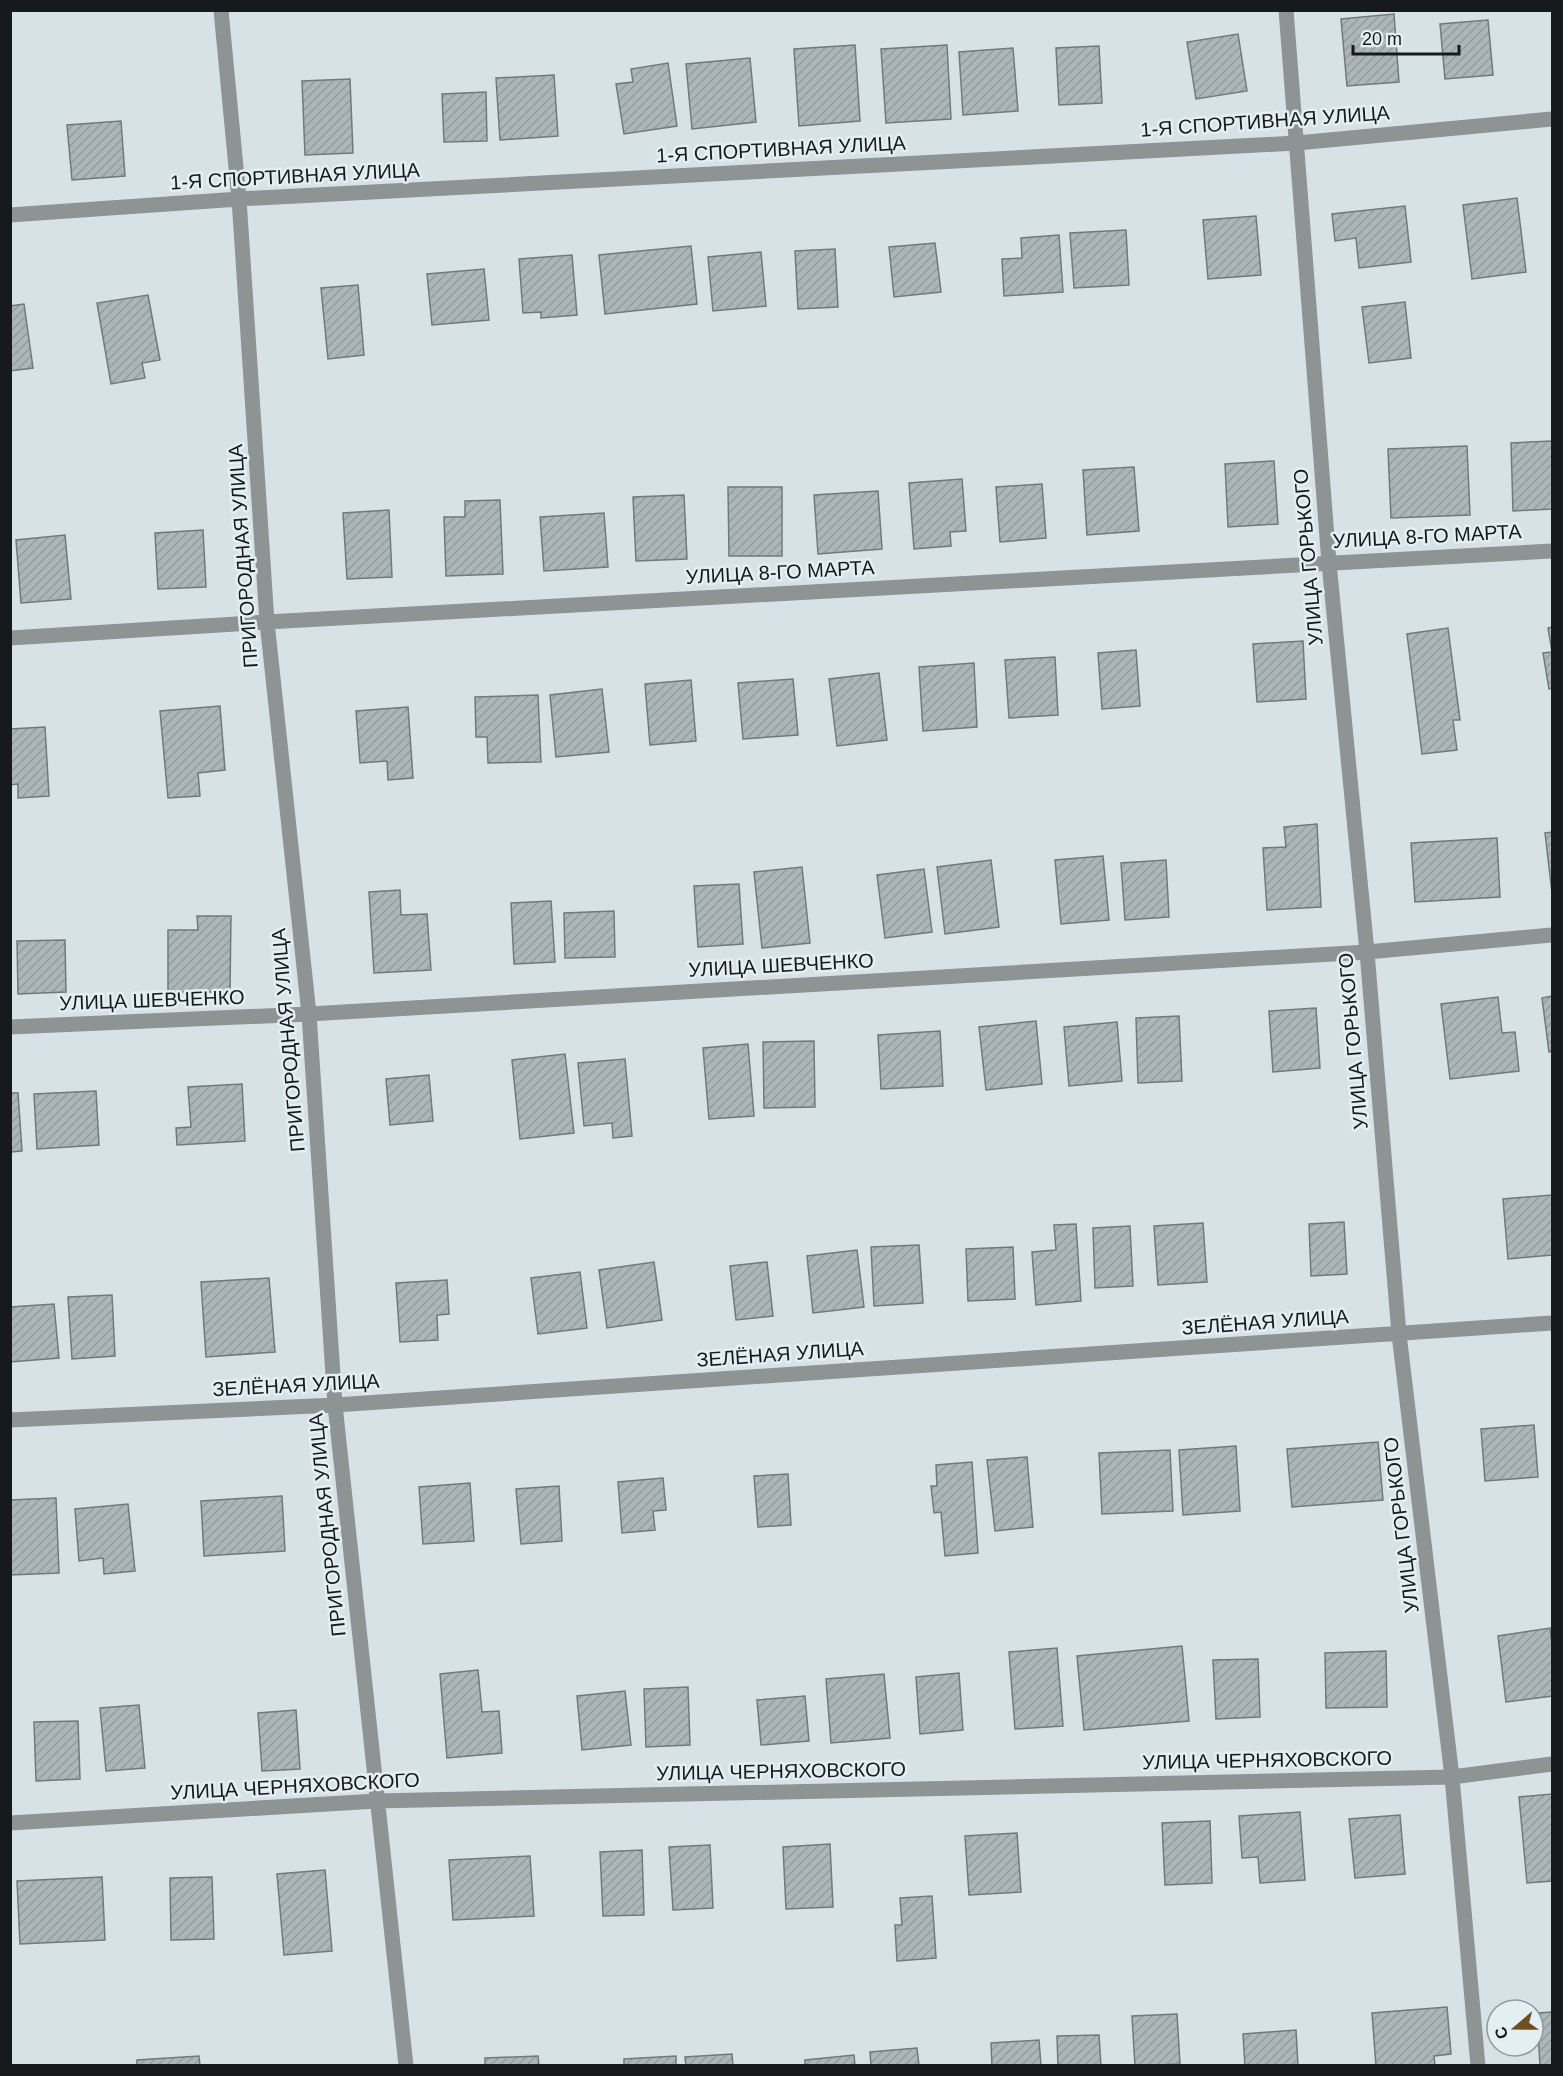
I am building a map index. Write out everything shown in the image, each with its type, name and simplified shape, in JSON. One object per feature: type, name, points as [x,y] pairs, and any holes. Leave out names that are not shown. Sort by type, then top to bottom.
[{"type":"street","name":"ПРИГОРОДНАЯ УЛИЦА","points":[[221,10],[239,199],[267,622],[309,1014],[335,1405],[406,2066]]},
{"type":"street","name":"УЛИЦА ГОРЬКОГО","points":[[1286,10],[1329,562],[1367,952],[1399,1335],[1452,1777],[1478,2066]]},
{"type":"street","name":"1-Я СПОРТИВНАЯ УЛИЦА","points":[[10,215],[239,199],[1297,143],[1552,119]]},
{"type":"street","name":"УЛИЦА 8-ГО МАРТА","points":[[10,638],[1552,551]]},
{"type":"street","name":"УЛИЦА ШЕВЧЕНКО","points":[[10,1027],[309,1014],[1367,952],[1552,935]]},
{"type":"street","name":"ЗЕЛЁНАЯ УЛИЦА","points":[[10,1420],[335,1405],[1552,1323]]},
{"type":"street","name":"УЛИЦА ЧЕРНЯХОВСКОГО","points":[[10,1823],[377,1801],[1452,1777],[1552,1764]]},
{"type":"building","points":[[1394,14],[1399,82],[1347,86],[1341,19]]},
{"type":"building","points":[[1488,20],[1493,75],[1445,79],[1440,24]]},
{"type":"building","points":[[1238,34],[1247,91],[1196,99],[1187,42]]},
{"type":"building","points":[[855,45],[860,121],[799,126],[794,49]]},
{"type":"building","points":[[947,45],[951,119],[886,123],[881,49]]},
{"type":"building","points":[[1099,46],[1102,103],[1059,105],[1056,48]]},
{"type":"building","points":[[1013,48],[1018,111],[963,115],[959,52]]},
{"type":"building","points":[[750,58],[756,122],[692,129],[686,64]]},
{"type":"building","points":[[668,63],[677,126],[624,134],[616,84],[633,82],[631,69]]},
{"type":"building","points":[[554,75],[558,136],[500,140],[496,78]]},
{"type":"building","points":[[350,79],[353,153],[305,155],[302,81]]},
{"type":"building","points":[[486,92],[487,141],[444,142],[442,94]]},
{"type":"building","points":[[121,121],[125,176],[72,180],[67,125]]},
{"type":"building","points":[[1517,198],[1526,272],[1472,279],[1463,205]]},
{"type":"building","points":[[1405,206],[1411,262],[1359,268],[1356,238],[1335,241],[1332,214]]},
{"type":"building","points":[[1256,216],[1261,275],[1208,279],[1203,220]]},
{"type":"building","points":[[1126,230],[1129,285],[1074,288],[1070,233]]},
{"type":"building","points":[[1059,235],[1063,292],[1004,296],[1002,259],[1022,258],[1021,238]]},
{"type":"building","points":[[935,243],[941,292],[894,297],[889,247]]},
{"type":"building","points":[[691,246],[697,304],[605,314],[599,255]]},
{"type":"building","points":[[835,249],[838,307],[798,309],[795,251]]},
{"type":"building","points":[[761,252],[766,306],[713,311],[708,257]]},
{"type":"building","points":[[572,255],[577,315],[541,318],[541,312],[523,313],[519,259]]},
{"type":"building","points":[[484,269],[489,320],[432,325],[427,274]]},
{"type":"building","points":[[358,285],[364,355],[328,359],[321,288]]},
{"type":"building","points":[[148,295],[160,360],[142,363],[145,378],[111,384],[97,303]]},
{"type":"building","points":[[1405,302],[1411,358],[1369,363],[1362,307]]},
{"type":"building","points":[[24,304],[33,368],[10,371],[10,306]]},
{"type":"building","points":[[1552,441],[1552,509],[1513,511],[1511,443]]},
{"type":"building","points":[[1467,446],[1470,515],[1391,518],[1388,449]]},
{"type":"building","points":[[1274,461],[1278,524],[1228,527],[1225,464]]},
{"type":"building","points":[[1134,467],[1139,531],[1087,535],[1083,470]]},
{"type":"building","points":[[962,479],[966,531],[950,532],[951,546],[914,549],[909,483]]},
{"type":"building","points":[[1042,484],[1046,538],[1000,542],[996,487]]},
{"type":"building","points":[[728,487],[782,487],[782,556],[729,556]]},
{"type":"building","points":[[878,491],[882,549],[818,554],[814,495]]},
{"type":"building","points":[[684,495],[687,559],[636,561],[633,497]]},
{"type":"building","points":[[500,500],[503,574],[446,576],[444,517],[465,517],[465,501]]},
{"type":"building","points":[[389,510],[392,577],[347,579],[343,513]]},
{"type":"building","points":[[604,513],[608,567],[544,571],[540,517]]},
{"type":"building","points":[[203,530],[206,587],[158,589],[155,533]]},
{"type":"building","points":[[65,535],[71,599],[21,603],[16,540]]},
{"type":"building","points":[[1552,627],[1552,652],[1548,628]]},
{"type":"building","points":[[1448,628],[1460,720],[1453,720],[1457,750],[1422,754],[1407,634]]},
{"type":"building","points":[[1303,641],[1306,699],[1257,702],[1253,644]]},
{"type":"building","points":[[1136,650],[1140,706],[1102,709],[1098,653]]},
{"type":"building","points":[[1552,652],[1552,688],[1549,689],[1543,653]]},
{"type":"building","points":[[1055,657],[1058,715],[1009,718],[1005,660]]},
{"type":"building","points":[[974,663],[977,727],[923,731],[919,667]]},
{"type":"building","points":[[879,673],[887,740],[837,746],[829,679]]},
{"type":"building","points":[[793,679],[798,735],[743,739],[738,683]]},
{"type":"building","points":[[691,680],[696,741],[650,745],[645,684]]},
{"type":"building","points":[[602,689],[609,752],[556,757],[550,695]]},
{"type":"building","points":[[538,695],[541,762],[488,763],[487,737],[476,737],[475,697]]},
{"type":"building","points":[[220,706],[225,770],[198,773],[200,796],[168,798],[160,711]]},
{"type":"building","points":[[408,707],[413,778],[388,780],[387,761],[360,763],[356,711]]},
{"type":"building","points":[[45,727],[49,796],[18,798],[18,784],[10,785],[10,729]]},
{"type":"building","points":[[1317,824],[1321,907],[1267,910],[1263,848],[1286,847],[1284,827]]},
{"type":"building","points":[[1552,832],[1552,893],[1545,833]]},
{"type":"building","points":[[1497,838],[1500,897],[1415,902],[1411,843]]},
{"type":"building","points":[[1103,856],[1109,920],[1061,924],[1055,860]]},
{"type":"building","points":[[991,860],[999,927],[945,934],[937,867]]},
{"type":"building","points":[[1166,860],[1169,917],[1125,920],[1121,863]]},
{"type":"building","points":[[802,867],[810,943],[762,948],[754,872]]},
{"type":"building","points":[[924,869],[932,932],[885,938],[877,875]]},
{"type":"building","points":[[739,884],[743,944],[698,947],[694,886]]},
{"type":"building","points":[[400,890],[401,915],[427,914],[431,970],[374,973],[369,892]]},
{"type":"building","points":[[551,901],[555,962],[514,964],[511,903]]},
{"type":"building","points":[[614,911],[615,957],[565,958],[564,913]]},
{"type":"building","points":[[197,916],[231,916],[230,992],[168,992],[168,930],[198,930]]},
{"type":"building","points":[[65,940],[66,992],[18,994],[17,941]]},
{"type":"building","points":[[1552,996],[1552,1051],[1549,1052],[1542,998]]},
{"type":"building","points":[[1498,997],[1502,1033],[1515,1032],[1519,1071],[1450,1079],[1441,1004]]},
{"type":"building","points":[[1316,1008],[1320,1068],[1273,1072],[1269,1011]]},
{"type":"building","points":[[1179,1016],[1182,1081],[1138,1083],[1136,1018]]},
{"type":"building","points":[[1036,1021],[1042,1084],[986,1090],[979,1027]]},
{"type":"building","points":[[1117,1022],[1122,1081],[1069,1086],[1064,1027]]},
{"type":"building","points":[[940,1031],[943,1086],[881,1089],[878,1035]]},
{"type":"building","points":[[814,1041],[815,1107],[764,1108],[763,1042]]},
{"type":"building","points":[[748,1044],[754,1116],[709,1119],[703,1048]]},
{"type":"building","points":[[565,1054],[574,1133],[520,1139],[512,1060]]},
{"type":"building","points":[[625,1059],[632,1136],[613,1138],[612,1123],[584,1126],[578,1063]]},
{"type":"building","points":[[429,1075],[433,1121],[390,1125],[386,1079]]},
{"type":"building","points":[[242,1084],[245,1141],[177,1145],[176,1128],[191,1127],[188,1087]]},
{"type":"building","points":[[96,1091],[99,1145],[37,1149],[34,1094]]},
{"type":"building","points":[[10,1093],[18,1093],[22,1151],[10,1152]]},
{"type":"building","points":[[1552,1195],[1552,1255],[1508,1259],[1503,1199]]},
{"type":"building","points":[[1344,1222],[1347,1274],[1311,1276],[1309,1224]]},
{"type":"building","points":[[1203,1223],[1207,1282],[1158,1285],[1154,1226]]},
{"type":"building","points":[[1076,1224],[1081,1301],[1036,1305],[1032,1252],[1056,1250],[1054,1225]]},
{"type":"building","points":[[1130,1226],[1133,1286],[1095,1288],[1093,1228]]},
{"type":"building","points":[[919,1245],[923,1303],[874,1306],[871,1247]]},
{"type":"building","points":[[1013,1247],[1015,1299],[968,1301],[966,1249]]},
{"type":"building","points":[[857,1250],[864,1307],[813,1313],[807,1256]]},
{"type":"building","points":[[654,1262],[662,1320],[607,1328],[599,1270]]},
{"type":"building","points":[[767,1262],[773,1316],[736,1320],[730,1266]]},
{"type":"building","points":[[580,1272],[587,1328],[538,1334],[531,1278]]},
{"type":"building","points":[[269,1278],[275,1352],[206,1357],[201,1282]]},
{"type":"building","points":[[447,1280],[449,1314],[437,1315],[438,1340],[400,1342],[396,1283]]},
{"type":"building","points":[[112,1295],[115,1356],[72,1359],[68,1297]]},
{"type":"building","points":[[54,1304],[59,1358],[10,1362],[10,1307]]},
{"type":"building","points":[[1534,1425],[1538,1477],[1485,1481],[1481,1429]]},
{"type":"building","points":[[1378,1442],[1383,1500],[1292,1507],[1287,1449]]},
{"type":"building","points":[[1236,1446],[1240,1511],[1183,1515],[1179,1450]]},
{"type":"building","points":[[1170,1450],[1173,1511],[1102,1514],[1099,1453]]},
{"type":"building","points":[[1027,1457],[1033,1527],[995,1531],[987,1460]]},
{"type":"building","points":[[972,1462],[978,1553],[945,1556],[941,1512],[934,1513],[931,1486],[937,1486],[936,1465]]},
{"type":"building","points":[[788,1474],[791,1525],[758,1527],[754,1476]]},
{"type":"building","points":[[663,1478],[666,1510],[653,1511],[655,1530],[622,1533],[618,1482]]},
{"type":"building","points":[[470,1483],[474,1541],[423,1544],[419,1487]]},
{"type":"building","points":[[559,1486],[562,1541],[521,1544],[516,1489]]},
{"type":"building","points":[[282,1496],[285,1551],[204,1556],[201,1501]]},
{"type":"building","points":[[56,1498],[59,1573],[10,1575],[10,1500]]},
{"type":"building","points":[[128,1504],[135,1571],[104,1574],[103,1558],[79,1561],[75,1509]]},
{"type":"building","points":[[1550,1628],[1552,1696],[1506,1702],[1498,1636]]},
{"type":"building","points":[[1182,1646],[1189,1721],[1084,1730],[1077,1656]]},
{"type":"building","points":[[1057,1648],[1063,1726],[1015,1729],[1009,1652]]},
{"type":"building","points":[[1386,1651],[1387,1707],[1326,1708],[1325,1653]]},
{"type":"building","points":[[1258,1659],[1260,1717],[1216,1719],[1213,1660]]},
{"type":"building","points":[[478,1670],[482,1712],[499,1711],[502,1753],[447,1758],[440,1674]]},
{"type":"building","points":[[959,1673],[963,1730],[920,1734],[916,1677]]},
{"type":"building","points":[[884,1674],[890,1738],[831,1743],[826,1679]]},
{"type":"building","points":[[688,1687],[690,1745],[646,1747],[644,1689]]},
{"type":"building","points":[[625,1691],[631,1745],[582,1750],[577,1696]]},
{"type":"building","points":[[805,1696],[809,1741],[761,1745],[757,1700]]},
{"type":"building","points":[[139,1705],[145,1768],[106,1771],[100,1708]]},
{"type":"building","points":[[296,1710],[300,1769],[262,1771],[258,1713]]},
{"type":"building","points":[[78,1721],[80,1779],[36,1781],[34,1722]]},
{"type":"building","points":[[1552,1794],[1552,1881],[1527,1883],[1519,1797]]},
{"type":"building","points":[[1300,1812],[1305,1880],[1260,1883],[1258,1857],[1242,1858],[1239,1816]]},
{"type":"building","points":[[1400,1815],[1405,1874],[1355,1878],[1349,1819]]},
{"type":"building","points":[[1210,1821],[1212,1883],[1165,1885],[1162,1823]]},
{"type":"building","points":[[1017,1833],[1021,1892],[969,1895],[965,1836]]},
{"type":"building","points":[[830,1844],[833,1907],[786,1909],[783,1847]]},
{"type":"building","points":[[710,1845],[713,1908],[673,1910],[669,1847]]},
{"type":"building","points":[[642,1850],[644,1915],[603,1916],[600,1852]]},
{"type":"building","points":[[530,1856],[534,1916],[453,1920],[449,1860]]},
{"type":"building","points":[[325,1870],[332,1951],[284,1955],[277,1874]]},
{"type":"building","points":[[102,1877],[105,1940],[20,1944],[17,1881]]},
{"type":"building","points":[[212,1877],[214,1939],[171,1940],[170,1878]]},
{"type":"building","points":[[932,1896],[936,1958],[897,1961],[895,1925],[902,1925],[900,1898]]},
{"type":"building","points":[[1447,2007],[1451,2054],[1434,2056],[1435,2066],[1376,2066],[1372,2013]]},
{"type":"building","points":[[1545,2012],[1552,2012],[1552,2066],[1540,2066],[1540,2058],[1545,2058]]},
{"type":"building","points":[[1177,2014],[1180,2064],[1135,2066],[1132,2016]]},
{"type":"building","points":[[1296,2030],[1298,2066],[1245,2066],[1243,2034]]},
{"type":"building","points":[[1099,2035],[1101,2066],[1058,2066],[1057,2036]]},
{"type":"building","points":[[1039,2040],[1041,2066],[992,2066],[991,2043]]},
{"type":"building","points":[[917,2048],[919,2066],[871,2066],[870,2052]]},
{"type":"building","points":[[732,2054],[733,2066],[686,2066],[685,2057]]},
{"type":"building","points":[[854,2055],[855,2066],[805,2066],[805,2060]]},
{"type":"building","points":[[199,2056],[200,2066],[137,2066],[137,2060]]},
{"type":"building","points":[[538,2056],[539,2066],[485,2066],[485,2058]]},
{"type":"building","points":[[676,2056],[676,2066],[624,2066],[624,2059]]}]
